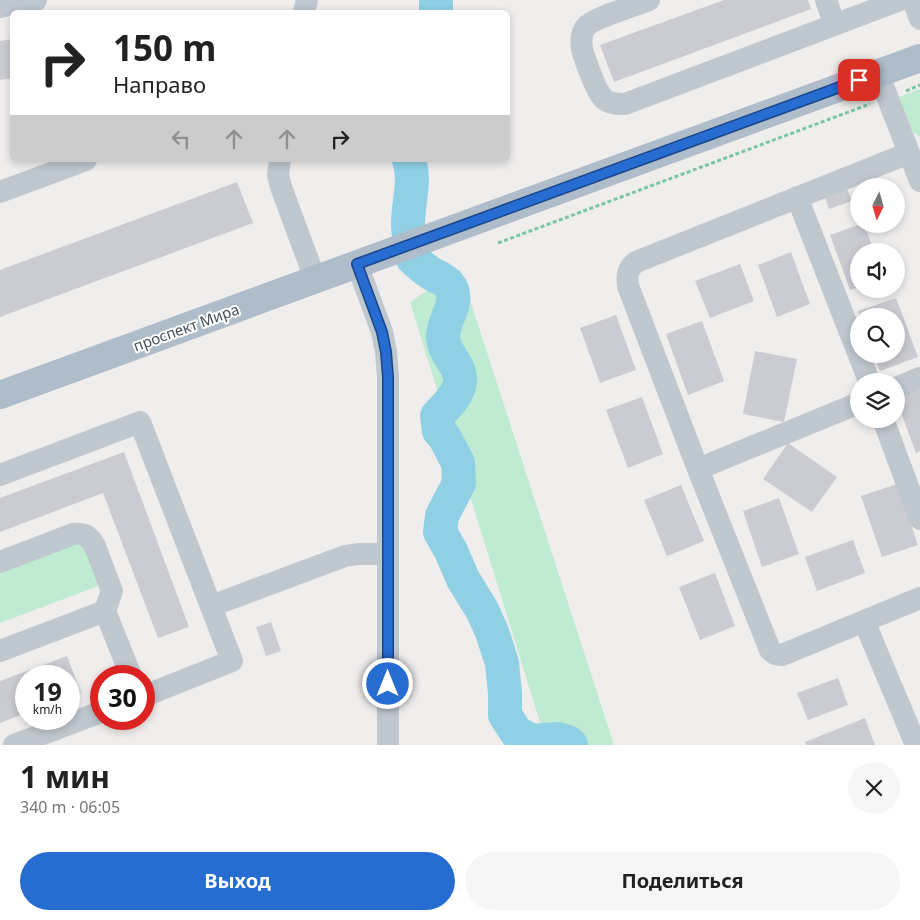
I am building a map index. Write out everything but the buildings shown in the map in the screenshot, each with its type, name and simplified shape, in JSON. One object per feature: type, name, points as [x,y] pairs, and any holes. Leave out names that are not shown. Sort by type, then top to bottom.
[{"type":"main road","points":[[882,86],[920,58]]},
{"type":"main road","name":"проспект Мира","points":[[0,395],[466,224],[882,86]]},
{"type":"street","points":[[0,7],[36,0]]},
{"type":"street","points":[[650,0],[595,20],[585,27],[582,48],[599,94],[605,100],[616,104],[625,104],[900,0]]},
{"type":"street","points":[[826,0],[835,25]]},
{"type":"street","points":[[913,0],[920,19]]},
{"type":"street","points":[[882,86],[920,181]]},
{"type":"street","points":[[908,153],[636,262],[628,268],[628,286],[770,650],[775,654],[782,655],[920,598]]},
{"type":"street","points":[[0,192],[81,162]]},
{"type":"street","points":[[280,162],[278,175],[281,187],[315,280]]},
{"type":"street","points":[[797,198],[866,373]]},
{"type":"street","points":[[365,261],[386,352],[388,377],[388,745]]},
{"type":"street","points":[[905,384],[920,378]]},
{"type":"street","points":[[698,469],[850,407]]},
{"type":"street","points":[[0,475],[140,422],[232,661],[155,692]]},
{"type":"street","points":[[886,428],[920,519]]},
{"type":"street","points":[[0,562],[73,534],[82,533],[89,537],[94,544],[112,591],[105,611],[127,665]]},
{"type":"street","points":[[211,606],[345,556],[388,554]]},
{"type":"street","points":[[0,651],[105,611]]},
{"type":"street","points":[[864,621],[916,745]]},
{"type":"street","points":[[14,745],[90,716]]},
{"type":"path","points":[[498,243],[882,86],[920,85]]},
{"type":"green space","points":[[920,89],[920,137],[913,132],[899,97]]},
{"type":"green space","points":[[460,269],[614,745],[547,745],[410,302]]},
{"type":"green space","points":[[84,541],[101,585],[0,623],[0,573]]},
{"type":"waterway","points":[[436,0],[436,10]]},
{"type":"waterway","points":[[410,162],[412,184],[408,228],[413,259],[427,271],[441,278],[452,290],[452,308],[443,332],[443,338],[446,349],[460,375],[459,386],[455,396],[437,416],[439,431],[445,438],[458,463],[459,483],[442,516],[440,532],[492,632],[502,663],[505,715],[516,732],[532,741],[558,739],[571,745]]},
{"type":"route","points":[[388,684],[388,377],[382,332],[357,264],[859,80]]}]
